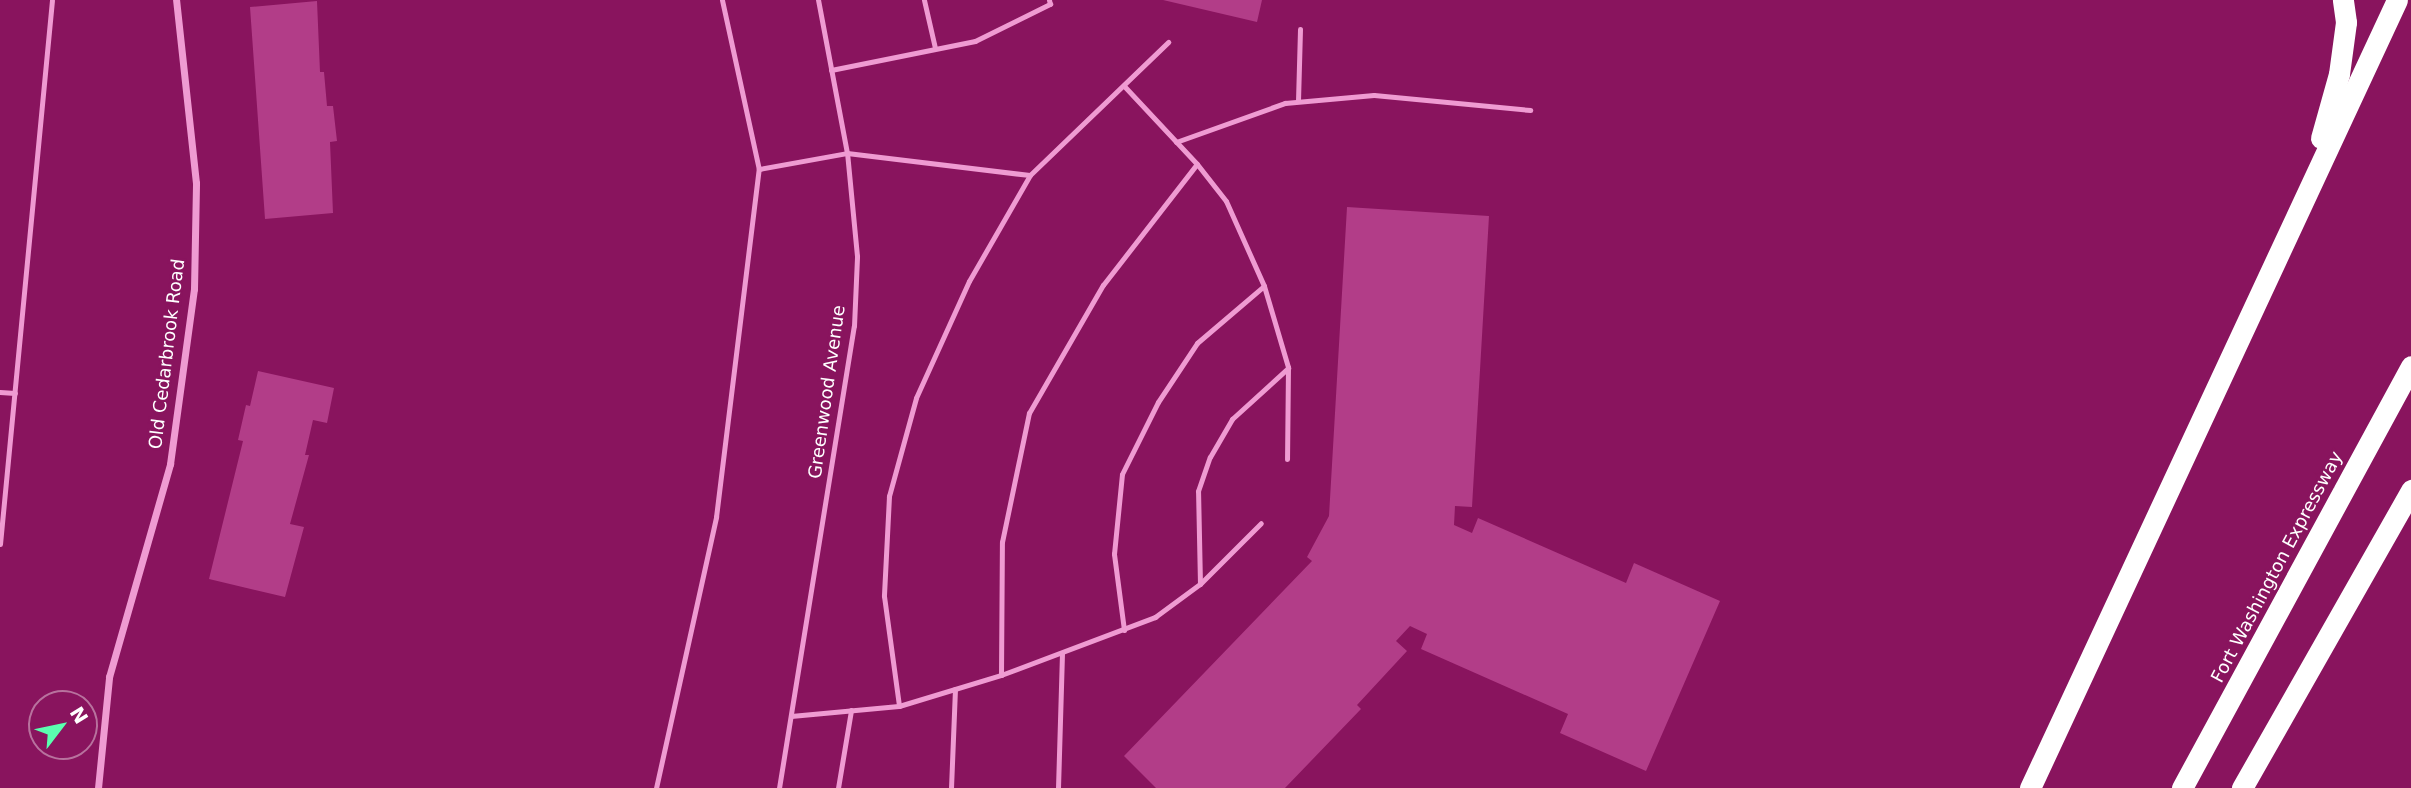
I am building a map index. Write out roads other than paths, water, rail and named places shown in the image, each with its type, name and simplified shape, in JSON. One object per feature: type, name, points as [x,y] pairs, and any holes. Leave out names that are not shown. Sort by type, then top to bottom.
[{"type":"highway","points":[[2303,200],[2339,74],[2346,22],[2343,0]]},
{"type":"highway","points":[[2030,788],[2397,0]]},
{"type":"highway","name":"Fort Washington Expressway","points":[[2182,788],[2411,366]]},
{"type":"highway","points":[[2242,788],[2411,491]]},
{"type":"street","name":"Old Cedarbrook Road","points":[[98,788],[108,677],[170,464],[194,289],[196,183],[176,0]]},
{"type":"lane","points":[[0,544],[52,0]]},
{"type":"lane","points":[[656,788],[716,517],[759,169],[722,0]]},
{"type":"lane","name":"Greenwood Avenue","points":[[779,788],[854,326],[857,256],[847,153],[818,0]]},
{"type":"lane","points":[[924,0],[935,48]]},
{"type":"lane","points":[[831,69],[975,41],[1050,1]]},
{"type":"lane","points":[[1298,102],[1300,29]]},
{"type":"lane","points":[[899,706],[884,596],[889,496],[916,398],[969,281],[1030,175],[1125,88],[1168,42]]},
{"type":"lane","points":[[1125,88],[1197,164],[1226,201],[1264,286],[1288,367],[1287,459]]},
{"type":"lane","points":[[1176,142],[1298,102],[1374,95],[1530,110]]},
{"type":"lane","points":[[759,169],[847,153],[1030,175]]},
{"type":"lane","points":[[1001,675],[1002,542],[1029,413],[1103,285],[1197,164]]},
{"type":"lane","points":[[1124,630],[1114,554],[1122,474],[1158,402],[1198,343],[1264,286]]},
{"type":"lane","points":[[1200,584],[1198,491],[1210,457],[1232,419],[1288,367]]},
{"type":"lane","points":[[0,392],[15,393]]},
{"type":"lane","points":[[791,716],[899,706],[1001,675],[1124,630],[1155,617],[1200,584],[1261,523]]},
{"type":"lane","points":[[1058,788],[1062,653]]},
{"type":"lane","points":[[951,788],[955,689]]},
{"type":"lane","points":[[838,788],[851,710]]}]
